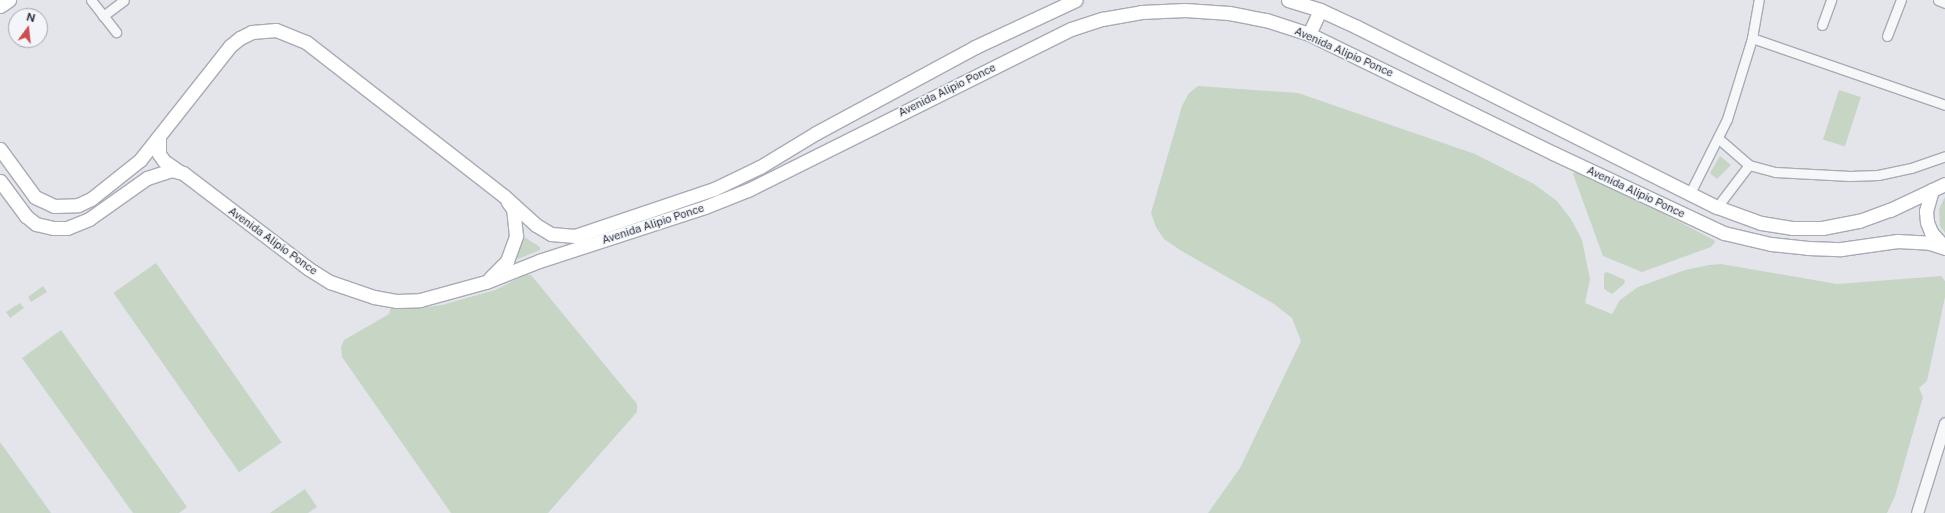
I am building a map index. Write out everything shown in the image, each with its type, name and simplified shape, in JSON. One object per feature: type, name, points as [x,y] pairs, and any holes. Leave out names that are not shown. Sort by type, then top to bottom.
[{"type":"main road","points":[[0,6],[9,0]]},
{"type":"main road","name":"Avenida Alipio Ponce","points":[[0,148],[35,197],[54,206],[67,207],[91,199],[140,160],[159,138],[230,46],[240,38],[252,32],[276,30],[306,42],[504,196],[536,224],[551,234],[563,237],[575,236],[714,189],[760,167],[915,79],[1047,12],[1076,0]]},
{"type":"main road","name":"Avenida Alipio Ponce","points":[[1288,0],[1320,10],[1717,207],[1761,223],[1792,228],[1822,228],[1859,221],[1890,210],[1945,184]]},
{"type":"main road","name":"Avenida Alipio Ponce","points":[[159,138],[159,154],[164,161],[309,269],[343,287],[381,298],[420,300],[486,282],[539,261],[705,207],[748,190],[1071,29],[1102,19],[1141,12],[1185,10],[1222,12],[1266,20],[1309,34],[1553,153],[1724,232],[1771,244],[1808,248],[1841,249],[1897,241],[1930,244],[1945,248]]},
{"type":"main road","points":[[1309,34],[1320,10]]},
{"type":"main road","points":[[0,181],[26,216],[36,224],[54,228],[67,228],[89,219],[148,178],[171,170],[182,173]]},
{"type":"main road","points":[[1932,190],[1926,211],[1927,222],[1934,237],[1945,248]]},
{"type":"main road","points":[[486,282],[507,261],[516,236],[513,210],[504,196]]},
{"type":"street","points":[[91,0],[116,32]]},
{"type":"street","points":[[103,16],[124,0]]},
{"type":"street","points":[[1690,193],[1718,140],[1752,38],[1759,0]]},
{"type":"street","points":[[1822,25],[1831,0]]},
{"type":"street","points":[[1887,36],[1901,0]]},
{"type":"street","points":[[1938,0],[1945,2]]},
{"type":"street","points":[[1752,38],[1945,105]]},
{"type":"street","points":[[1718,140],[1749,165],[1775,172],[1850,176],[1878,175],[1911,168],[1945,156]]},
{"type":"street","points":[[1717,207],[1749,165]]},
{"type":"street","points":[[1917,513],[1945,423]]},
{"type":"green space","points":[[1198,86],[1298,93],[1475,154],[1534,184],[1557,201],[1571,219],[1582,240],[1590,279],[1585,303],[1612,314],[1620,300],[1638,287],[1685,270],[1709,265],[1721,264],[1837,284],[1941,276],[1945,281],[1945,297],[1927,381],[1919,388],[1923,397],[1895,496],[1887,513],[1208,513],[1240,468],[1301,341],[1292,318],[1274,304],[1180,250],[1164,239],[1156,227],[1151,213],[1182,106],[1189,93]]},
{"type":"green space","points":[[1839,90],[1861,97],[1845,147],[1823,139]]},
{"type":"green space","points":[[1720,156],[1731,165],[1717,179],[1710,173]]},
{"type":"green space","points":[[1578,169],[1714,240],[1715,242],[1711,247],[1642,272],[1603,256],[1573,174]]},
{"type":"green space","points":[[1945,197],[1945,233],[1940,226],[1939,209]]},
{"type":"green space","points":[[524,237],[540,247],[540,250],[518,259],[516,257]]},
{"type":"green space","points":[[156,263],[282,442],[239,472],[113,293]]},
{"type":"green space","points":[[1607,272],[1625,280],[1624,284],[1612,294],[1604,289],[1604,273]]},
{"type":"green space","points":[[525,275],[531,275],[637,404],[637,412],[548,513],[451,513],[342,357],[341,347],[344,340],[389,314],[391,307],[412,309],[442,305],[495,290]]},
{"type":"green space","points":[[43,286],[47,292],[31,302],[28,297]]},
{"type":"green space","points":[[20,303],[24,308],[10,318],[6,312]]},
{"type":"green space","points":[[61,330],[187,507],[179,513],[133,513],[22,358]]},
{"type":"green space","points":[[0,442],[51,513],[0,513]]},
{"type":"green space","points":[[305,489],[317,507],[308,513],[270,513]]}]
